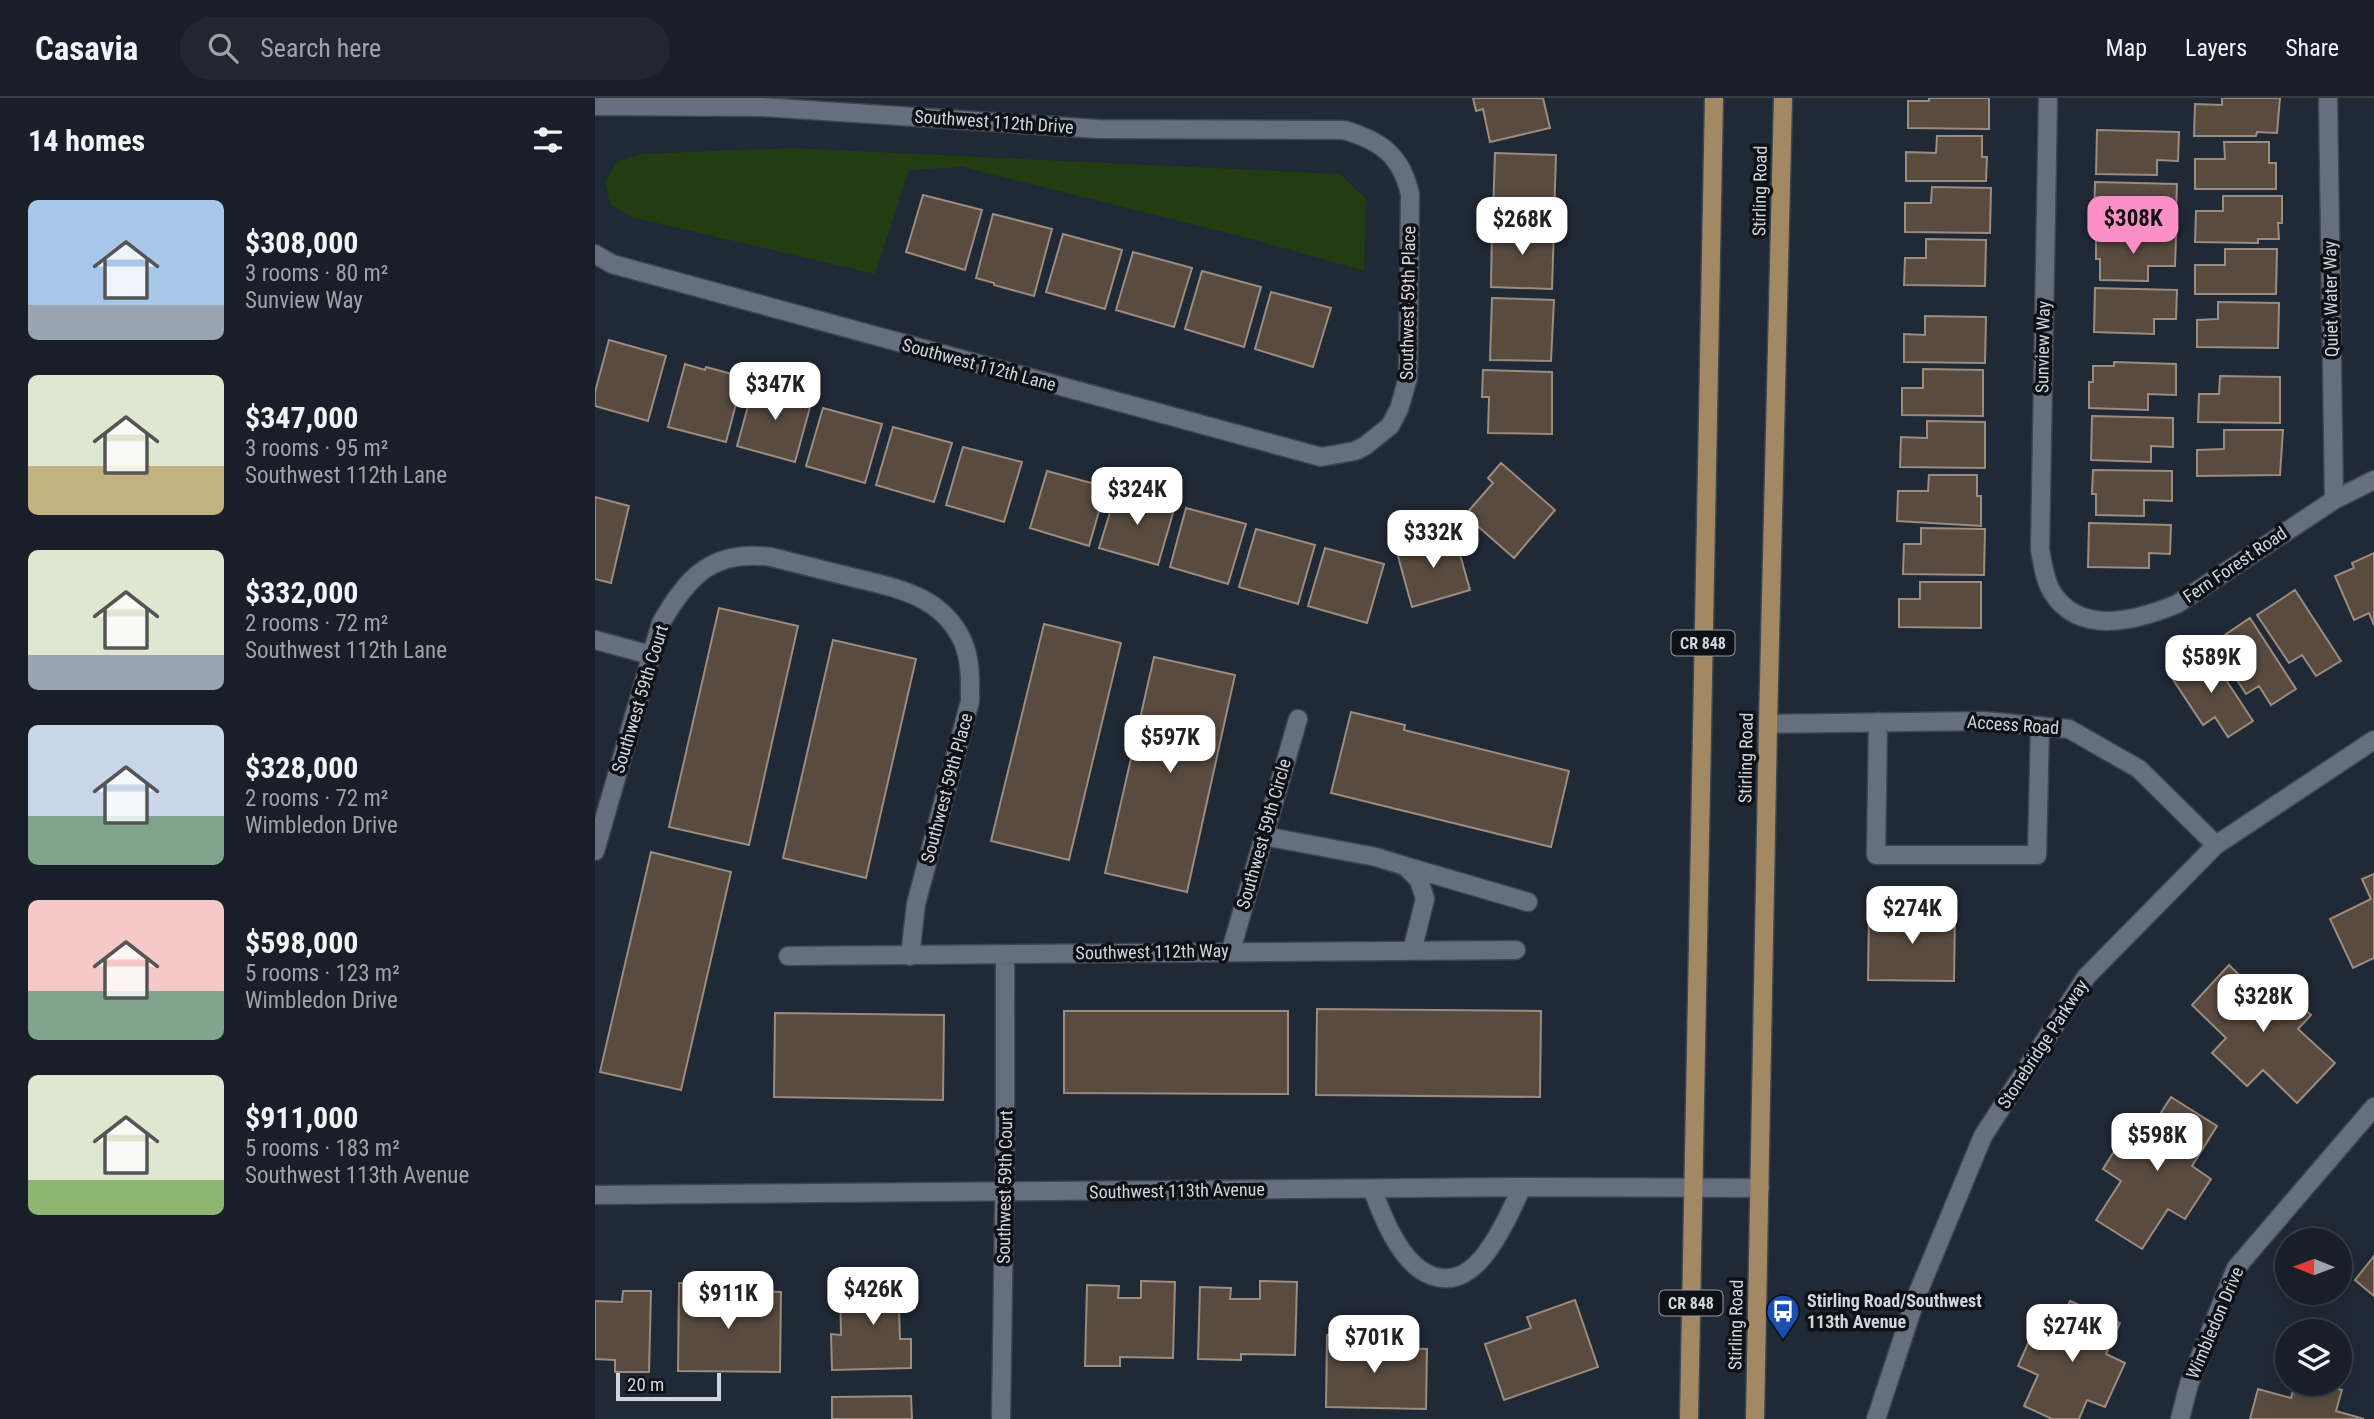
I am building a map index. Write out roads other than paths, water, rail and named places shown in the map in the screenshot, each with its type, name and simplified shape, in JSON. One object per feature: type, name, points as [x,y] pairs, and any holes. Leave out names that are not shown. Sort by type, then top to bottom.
[{"type":"main road","name":"CR 848","points":[[1689,1419],[1714,98]]},
{"type":"main road","name":"Stirling Road","points":[[1755,1419],[1783,98]]},
{"type":"street","name":"Sunview Way","points":[[2048,98],[2040,550],[2044,573],[2052,593]]},
{"type":"street","name":"Quiet Water Way","points":[[2328,98],[2333,499]]},
{"type":"street","name":"Southwest 112th Drive","points":[[595,106],[762,107],[1098,129],[1344,130],[1364,136],[1388,150]]},
{"type":"street","name":"Southwest 59th Place","points":[[1365,446],[1390,426],[1399,410],[1408,378],[1410,194],[1406,176],[1388,150]]},
{"type":"street","name":"Southwest 112th Lane","points":[[595,254],[612,264],[1299,453],[1321,457],[1355,451],[1365,446]]},
{"type":"street","name":"Fern Forest Road","points":[[2052,593],[2070,610],[2093,620],[2121,621],[2149,616],[2177,604],[2333,499],[2374,481]]},
{"type":"street","name":"Southwest 59th Court","points":[[595,851],[661,623],[690,580],[712,565],[730,557],[750,554],[771,557],[907,591],[932,604],[952,624]]},
{"type":"street","name":"Southwest 59th Place","points":[[910,956],[916,904],[970,701],[970,668],[964,643],[952,624]]},
{"type":"street","points":[[595,640],[651,655]]},
{"type":"street","name":"Southwest 59th Circle","points":[[1231,950],[1298,719]]},
{"type":"street","name":"Access Road","points":[[1768,724],[1985,721],[2069,729],[2139,769],[2216,845]]},
{"type":"street","points":[[1878,722],[1876,855],[2037,855],[2040,726]]},
{"type":"street","name":"Stonebridge Parkway","points":[[1876,1419],[1917,1295],[1983,1136],[2086,977],[2216,845],[2374,740]]},
{"type":"street","points":[[1264,836],[1376,857],[1528,902]]},
{"type":"street","points":[[1405,866],[1419,880],[1425,899],[1412,951]]},
{"type":"street","name":"Southwest 112th Way","points":[[788,956],[1231,950],[1516,950]]},
{"type":"street","name":"Southwest 59th Court","points":[[1001,1419],[1005,955]]},
{"type":"street","name":"Wimbledon Drive","points":[[2181,1419],[2189,1384],[2235,1268],[2374,1107]]},
{"type":"street","name":"Southwest 113th Avenue","points":[[595,1195],[1522,1187],[1760,1188]]},
{"type":"street","points":[[1372,1189],[1395,1241],[1411,1261],[1439,1279],[1452,1279],[1468,1272],[1488,1252],[1522,1187]]},
{"type":"place","name":"Stirling Road/Southwest 113th Avenue","points":[[1783,1341]]}]
